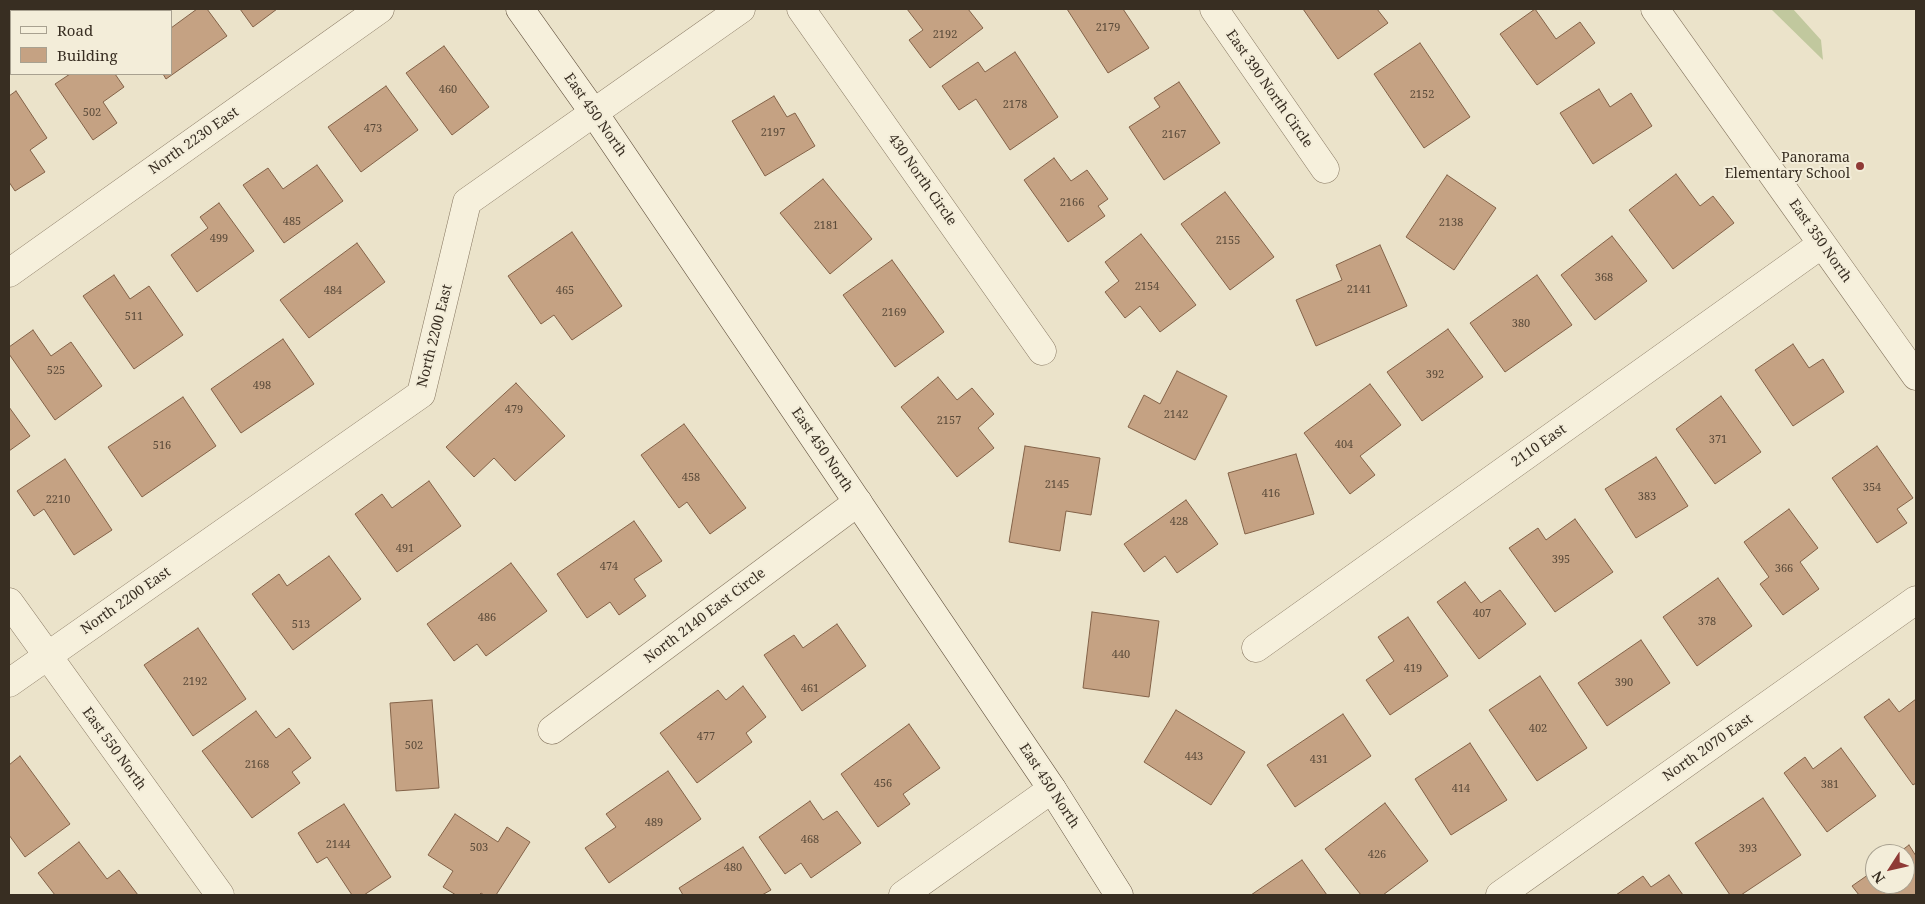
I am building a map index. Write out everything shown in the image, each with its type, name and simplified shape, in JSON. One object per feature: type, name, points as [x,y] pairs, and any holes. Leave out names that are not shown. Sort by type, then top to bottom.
[{"type":"street","name":"North 2230 East","points":[[9,273],[380,9]]},
{"type":"street","name":"East 450 North","points":[[520,9],[594,113],[858,502],[1052,789],[1119,895]]},
{"type":"street","name":"North 2200 East","points":[[9,683],[421,394],[467,202],[741,9]]},
{"type":"street","name":"430 North Circle","points":[[801,9],[1042,351]]},
{"type":"street","name":"East 390 North Circle","points":[[1214,9],[1325,169]]},
{"type":"street","name":"East 350 North","points":[[1654,9],[1916,376]]},
{"type":"street","name":"2110 East","points":[[1256,648],[1822,244]]},
{"type":"street","name":"North 2140 East Circle","points":[[552,730],[858,502]]},
{"type":"street","name":"North 2070 East","points":[[1500,895],[1916,600]]},
{"type":"street","name":"East 550 North","points":[[9,602],[220,895]]},
{"type":"street","points":[[903,895],[1052,789]]},
{"type":"green space","points":[[1771,9],[1793,9],[1821,40],[1823,60]]},
{"type":"building","points":[[9,9],[54,10],[10,10],[9,44]]},
{"type":"building","points":[[197,9],[207,9],[227,36],[172,75],[172,27]]},
{"type":"building","points":[[240,9],[277,9],[253,27]]},
{"type":"building","points":[[907,9],[968,9],[983,28],[930,68],[909,40],[923,30]]},
{"type":"building","points":[[1067,9],[1123,9],[1149,48],[1108,73]]},
{"type":"building","points":[[1303,9],[1377,9],[1388,23],[1338,59]]},
{"type":"building","points":[[1535,9],[1556,39],[1580,22],[1595,43],[1537,85],[1500,34]]},
{"type":"building","points":[[1420,43],[1470,117],[1424,148],[1374,74]]},
{"type":"building","points":[[444,46],[489,107],[452,135],[406,73]]},
{"type":"building","points":[[1015,52],[1058,117],[1010,150],[976,99],[959,110],[942,86],[978,62],[985,72]]},
{"type":"building","points":[[68,75],[116,75],[124,87],[103,102],[117,123],[93,140],[55,84]]},
{"type":"building","points":[[164,75],[172,75],[166,79]]},
{"type":"building","points":[[1179,82],[1220,143],[1164,180],[1129,127],[1160,107],[1154,98]]},
{"type":"building","points":[[386,86],[418,130],[361,172],[328,127]]},
{"type":"building","points":[[1599,89],[1610,107],[1631,93],[1652,126],[1593,164],[1560,113]]},
{"type":"building","points":[[16,91],[47,138],[30,150],[45,172],[15,191],[9,182],[9,96]]},
{"type":"building","points":[[774,96],[787,117],[795,113],[815,146],[765,176],[732,121]]},
{"type":"building","points":[[1054,158],[1071,181],[1087,170],[1108,199],[1098,206],[1105,216],[1068,242],[1024,180]]},
{"type":"building","points":[[317,165],[343,201],[284,243],[243,185],[268,168],[283,189]]},
{"type":"building","points":[[1676,174],[1700,206],[1713,196],[1734,223],[1673,269],[1629,210]]},
{"type":"building","points":[[1447,175],[1496,208],[1454,270],[1406,237]]},
{"type":"building","points":[[823,179],[872,239],[830,274],[780,213]]},
{"type":"building","points":[[1225,192],[1274,257],[1230,290],[1181,224]]},
{"type":"building","points":[[219,203],[254,251],[197,292],[171,255],[208,228],[200,217]]},
{"type":"building","points":[[572,232],[622,306],[572,340],[554,315],[541,324],[508,276]]},
{"type":"building","points":[[1141,234],[1196,305],[1160,332],[1140,306],[1125,318],[1105,292],[1119,281],[1105,262]]},
{"type":"building","points":[[1612,236],[1647,281],[1595,320],[1561,275]]},
{"type":"building","points":[[357,243],[385,282],[309,338],[280,300]]},
{"type":"building","points":[[1380,245],[1407,306],[1316,346],[1296,300],[1342,280],[1336,265]]},
{"type":"building","points":[[892,260],[944,332],[895,367],[843,295]]},
{"type":"building","points":[[114,275],[130,299],[149,286],[183,335],[134,369],[83,296]]},
{"type":"building","points":[[1537,275],[1572,325],[1505,372],[1470,323]]},
{"type":"building","points":[[1448,329],[1483,377],[1422,421],[1387,372]]},
{"type":"building","points":[[33,330],[51,356],[71,342],[102,386],[55,420],[9,354],[9,347]]},
{"type":"building","points":[[283,339],[314,384],[241,433],[211,389]]},
{"type":"building","points":[[1793,344],[1809,368],[1823,359],[1844,392],[1793,426],[1755,370]]},
{"type":"building","points":[[1177,371],[1227,396],[1195,460],[1128,427],[1144,395],[1160,404]]},
{"type":"building","points":[[938,377],[957,400],[972,388],[994,414],[978,428],[994,448],[957,477],[901,407]]},
{"type":"building","points":[[516,383],[565,436],[515,481],[494,458],[474,477],[446,447]]},
{"type":"building","points":[[1370,384],[1401,425],[1360,456],[1375,475],[1350,494],[1304,433]]},
{"type":"building","points":[[1721,396],[1761,452],[1715,484],[1676,429]]},
{"type":"building","points":[[183,397],[216,446],[142,497],[108,447]]},
{"type":"building","points":[[9,407],[30,436],[9,451]]},
{"type":"building","points":[[684,424],[746,508],[710,534],[687,502],[679,508],[641,455]]},
{"type":"building","points":[[1025,446],[1100,458],[1091,515],[1066,511],[1060,551],[1009,542]]},
{"type":"building","points":[[1877,446],[1913,498],[1897,509],[1907,523],[1877,543],[1832,478]]},
{"type":"building","points":[[1296,454],[1314,514],[1245,534],[1228,473]]},
{"type":"building","points":[[1656,457],[1688,506],[1636,538],[1605,489]]},
{"type":"building","points":[[65,459],[112,530],[74,555],[44,509],[34,516],[17,491]]},
{"type":"building","points":[[429,481],[461,526],[397,572],[355,514],[382,494],[392,508]]},
{"type":"building","points":[[1186,500],[1218,544],[1177,573],[1165,556],[1144,572],[1124,544]]},
{"type":"building","points":[[1789,509],[1818,548],[1800,562],[1819,589],[1783,615],[1760,584],[1769,577],[1744,542]]},
{"type":"building","points":[[1575,519],[1613,572],[1555,612],[1509,548],[1538,528],[1546,540]]},
{"type":"building","points":[[634,521],[662,561],[634,579],[646,596],[619,615],[610,602],[587,618],[557,574]]},
{"type":"building","points":[[329,556],[361,599],[293,650],[252,594],[279,574],[287,586]]},
{"type":"building","points":[[511,563],[547,611],[486,656],[477,644],[454,661],[427,624]]},
{"type":"building","points":[[1718,578],[1752,626],[1697,666],[1663,617]]},
{"type":"building","points":[[1465,582],[1481,603],[1500,590],[1526,624],[1479,659],[1437,602]]},
{"type":"building","points":[[1092,612],[1159,621],[1149,697],[1083,688]]},
{"type":"building","points":[[1408,617],[1448,676],[1390,715],[1366,680],[1394,661],[1378,637]]},
{"type":"building","points":[[837,624],[866,666],[802,711],[764,655],[794,635],[803,648]]},
{"type":"building","points":[[198,628],[246,699],[193,736],[144,665]]},
{"type":"building","points":[[1641,640],[1670,683],[1607,726],[1578,683]]},
{"type":"building","points":[[1540,676],[1587,748],[1537,781],[1489,710]]},
{"type":"building","points":[[743,686],[766,717],[746,733],[752,742],[697,783],[660,733],[718,690],[726,700]]},
{"type":"building","points":[[1889,699],[1899,712],[1916,699],[1916,783],[1913,785],[1864,717]]},
{"type":"building","points":[[432,700],[439,788],[396,791],[390,703]]},
{"type":"building","points":[[1176,710],[1245,752],[1211,805],[1144,762]]},
{"type":"building","points":[[256,711],[276,738],[289,728],[311,758],[292,772],[300,783],[252,818],[202,751]]},
{"type":"building","points":[[1343,714],[1371,756],[1295,807],[1267,765]]},
{"type":"building","points":[[909,724],[940,768],[903,794],[910,804],[878,827],[841,774]]},
{"type":"building","points":[[1470,743],[1507,800],[1451,835],[1415,779]]},
{"type":"building","points":[[1841,748],[1876,796],[1827,832],[1784,773],[1805,757],[1813,769]]},
{"type":"building","points":[[20,756],[70,824],[25,857],[9,835],[9,765]]},
{"type":"building","points":[[668,771],[701,819],[609,883],[585,848],[616,827],[606,814]]},
{"type":"building","points":[[1763,798],[1801,855],[1741,895],[1730,895],[1695,843]]},
{"type":"building","points":[[810,801],[823,820],[837,811],[861,843],[811,878],[801,863],[785,874],[759,837]]},
{"type":"building","points":[[1385,803],[1428,861],[1383,895],[1361,895],[1325,849]]},
{"type":"building","points":[[344,804],[391,877],[364,895],[352,895],[327,857],[317,863],[298,833]]},
{"type":"building","points":[[455,814],[498,842],[507,827],[530,842],[496,895],[484,895],[481,893],[479,895],[456,895],[443,887],[453,871],[428,855]]},
{"type":"building","points":[[79,842],[107,879],[119,870],[138,895],[55,895],[38,873]]},
{"type":"building","points":[[743,847],[771,890],[762,895],[683,895],[679,888]]},
{"type":"building","points":[[1915,854],[1916,856],[1916,895],[1859,895],[1852,886],[1865,877],[1865,894],[1915,894]]},
{"type":"building","points":[[1302,860],[1327,895],[1251,895]]},
{"type":"building","points":[[1669,875],[1683,895],[1616,895],[1643,876],[1651,887]]},
{"type":"place","name":"Panorama Elementary School","points":[[1860,166]]}]
